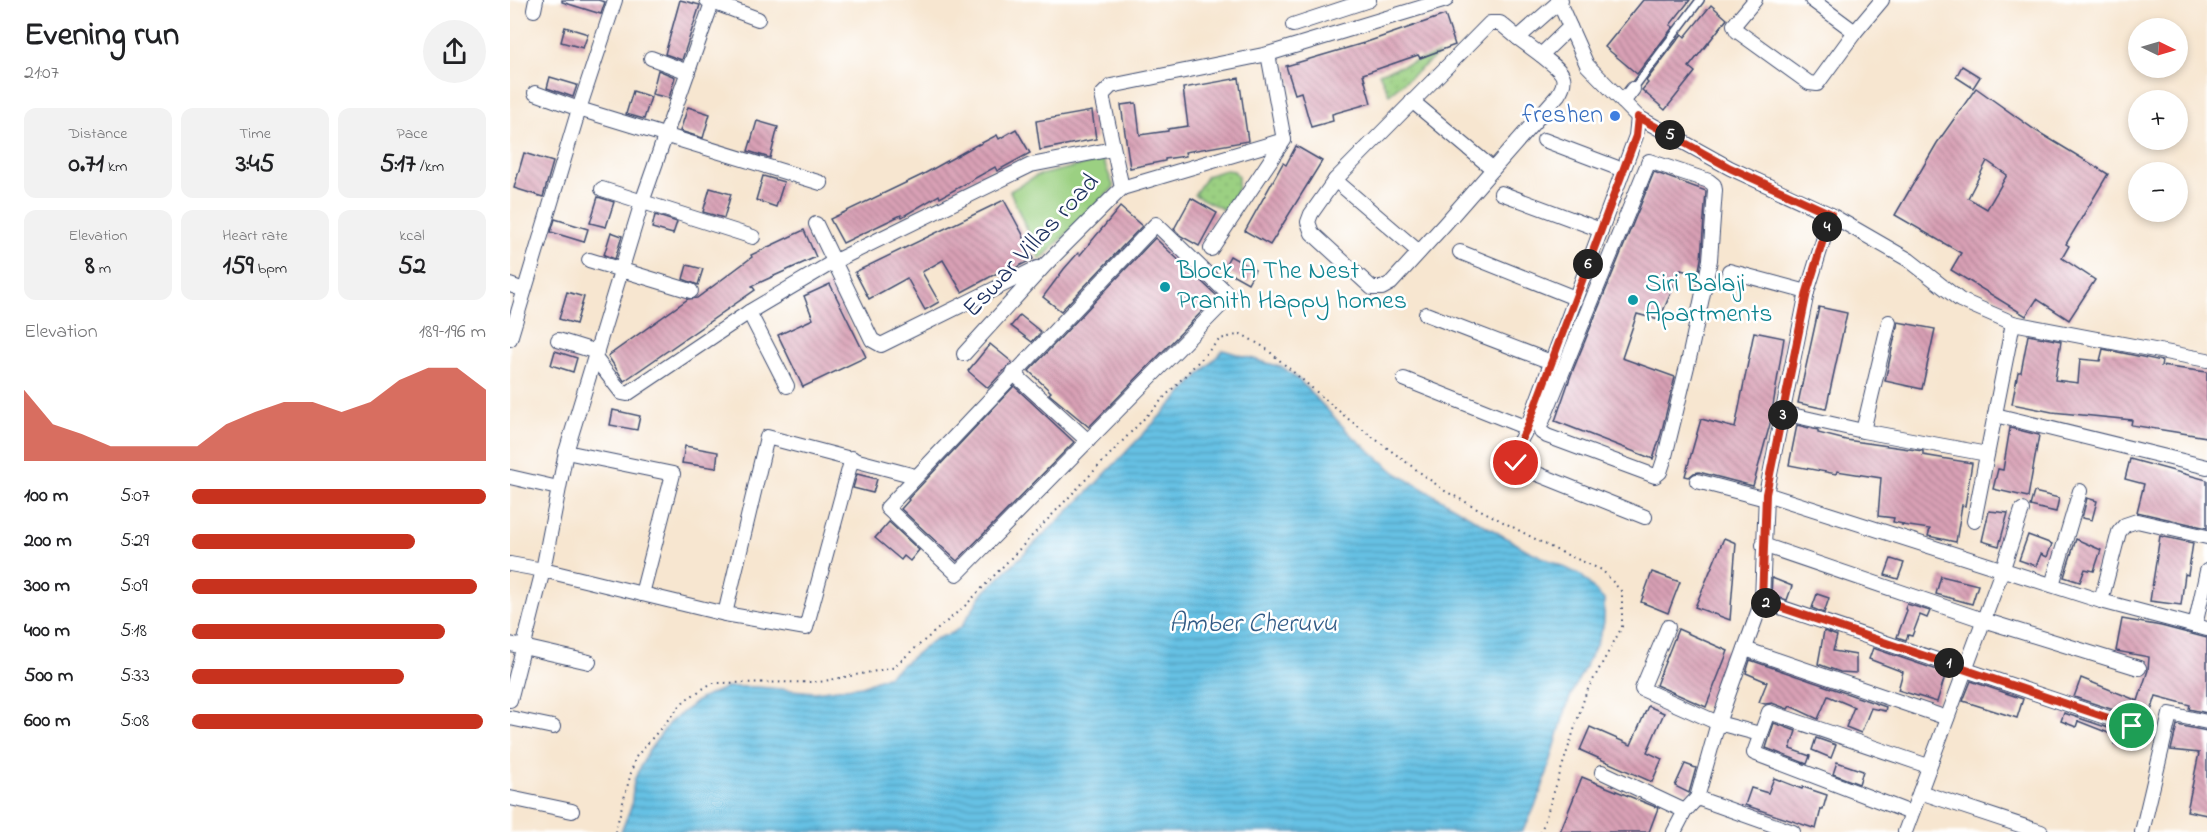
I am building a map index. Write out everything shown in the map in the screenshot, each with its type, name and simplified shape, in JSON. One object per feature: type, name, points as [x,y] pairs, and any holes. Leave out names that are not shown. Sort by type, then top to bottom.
[{"type":"street","points":[[510,339],[579,109],[615,0]]},
{"type":"street","points":[[1293,25],[1369,0]]},
{"type":"street","name":"Eswar Villas road","points":[[964,354],[1045,265],[1122,188],[1102,95],[1111,86],[1268,54],[1446,0]]},
{"type":"street","points":[[1755,0],[1734,25],[1737,31],[1809,83],[1817,84],[1882,0]]},
{"type":"street","points":[[1812,0],[1855,32]]},
{"type":"street","points":[[510,700],[517,645],[543,570],[566,452],[642,202],[711,1],[758,19]]},
{"type":"street","points":[[1518,38],[1559,1],[1587,65],[1638,117],[1730,168],[1831,214],[1909,260],[1960,300],[2013,323],[2207,360]]},
{"type":"street","points":[[1490,22],[1500,23],[1518,38],[1562,73],[1565,80],[1564,86],[1391,283],[1382,288],[1372,288],[1312,233],[1308,222],[1311,214],[1335,180],[1490,22]]},
{"type":"street","points":[[1541,55],[1570,27]]},
{"type":"street","points":[[1211,249],[1284,140],[1268,54]]},
{"type":"street","points":[[651,58],[688,72]]},
{"type":"street","points":[[1623,102],[1633,89]]},
{"type":"street","points":[[535,93],[579,109],[821,183]]},
{"type":"street","points":[[1412,101],[1493,169]]},
{"type":"street","points":[[1638,117],[1636,136],[1527,428],[1514,456],[1516,463],[1520,466],[1645,517]]},
{"type":"street","points":[[1122,188],[1284,140]]},
{"type":"street","points":[[1544,140],[1623,170]]},
{"type":"street","points":[[1682,172],[1691,147]]},
{"type":"street","points":[[558,340],[596,355],[622,393],[627,393],[749,312],[835,261],[1031,165],[1113,149]]},
{"type":"street","points":[[1649,161],[1682,172],[1714,185],[1710,260],[1690,354],[1666,449],[1660,472],[1655,476],[1547,436],[1541,432],[1540,427],[1646,166],[1649,161]]},
{"type":"street","points":[[1335,180],[1419,252]]},
{"type":"street","points":[[602,189],[753,237]]},
{"type":"street","points":[[1501,193],[1601,230]]},
{"type":"street","points":[[1674,832],[1685,811],[1696,798],[1718,723],[1762,601],[1766,496],[1807,292],[1831,214]]},
{"type":"street","points":[[816,224],[873,340],[882,345],[1045,265]]},
{"type":"street","points":[[1156,224],[1230,296],[957,574],[887,508],[1013,373],[1156,224]]},
{"type":"street","points":[[1460,252],[1575,298]]},
{"type":"street","points":[[589,260],[691,291]]},
{"type":"street","points":[[1729,271],[1807,292]]},
{"type":"street","points":[[510,285],[524,290]]},
{"type":"street","points":[[749,312],[787,386]]},
{"type":"street","points":[[1426,314],[1551,362]]},
{"type":"street","points":[[1863,431],[1889,322]]},
{"type":"street","points":[[1974,521],[2013,323]]},
{"type":"street","points":[[1013,373],[1088,441]]},
{"type":"street","points":[[1404,379],[1527,428]]},
{"type":"street","points":[[1783,414],[1987,454]]},
{"type":"street","points":[[1995,414],[2207,467]]},
{"type":"street","points":[[725,614],[767,437],[915,476]]},
{"type":"street","points":[[566,452],[673,474],[642,594]]},
{"type":"street","points":[[510,564],[725,614],[806,628],[852,458]]},
{"type":"street","points":[[510,477],[558,488]]},
{"type":"street","points":[[1697,481],[1766,496],[2003,568],[2101,601],[2201,628],[2207,571]]},
{"type":"street","points":[[2052,585],[2080,491]]},
{"type":"street","points":[[1905,832],[2003,568],[2022,510]]},
{"type":"street","points":[[2101,601],[2119,532],[2125,525],[2138,521],[2207,537]]},
{"type":"street","points":[[1763,545],[1983,620],[2139,668]]},
{"type":"street","points":[[1762,601],[2132,726]]},
{"type":"street","points":[[1668,627],[1642,689],[1718,723],[1760,734]]},
{"type":"street","points":[[517,645],[589,662]]},
{"type":"street","points":[[1745,649],[1947,718]]},
{"type":"street","points":[[1911,813],[1754,753],[1760,734],[1769,712],[1928,766]]},
{"type":"street","points":[[2142,832],[2170,714],[2207,722]]},
{"type":"street","points":[[510,718],[554,727]]},
{"type":"street","points":[[1602,772],[1685,811]]},
{"type":"street","points":[[1920,792],[2041,832]]},
{"type":"street","points":[[510,798],[572,811]]},
{"type":"street","points":[[1696,798],[1793,832]]},
{"type":"lane","points":[[1633,89],[1700,0]]},
{"type":"path","points":[[615,832],[635,758],[685,700],[712,683],[819,682],[892,668],[966,604],[1220,339],[1241,334],[1264,346],[1347,418],[1445,491],[1554,549],[1602,570],[1622,592],[1622,627],[1586,693],[1541,832]]},
{"type":"green space","points":[[1439,54],[1389,94],[1379,73]]},
{"type":"green space","points":[[1103,160],[1114,187],[1040,260],[1010,191],[1036,176]]},
{"type":"green space","points":[[1225,170],[1234,171],[1238,176],[1238,188],[1226,211],[1194,195],[1207,176]]},
{"type":"water","name":"Amber Cheruvu","points":[[1223,350],[1284,368],[1301,382],[1350,434],[1396,473],[1527,550],[1581,575],[1604,600],[1604,624],[1600,637],[1572,693],[1543,785],[1522,832],[621,832],[631,807],[634,780],[648,752],[669,723],[700,699],[727,687],[814,692],[862,686],[889,675],[935,639],[952,633],[962,626],[982,594],[1088,492]]},
{"type":"building","points":[[562,0],[605,2],[601,14],[562,2]]},
{"type":"building","points":[[680,0],[700,5],[682,60],[665,54]]},
{"type":"building","points":[[1643,0],[1690,0],[1670,25],[1673,27],[1637,74],[1605,47]]},
{"type":"building","points":[[1711,5],[1727,19],[1689,67],[1695,72],[1665,110],[1642,90],[1648,83],[1646,81],[1682,34],[1685,37]]},
{"type":"building","points":[[1445,15],[1455,45],[1420,58],[1418,55],[1363,74],[1371,103],[1332,114],[1333,121],[1311,127],[1301,92],[1295,94],[1286,66],[1364,43]]},
{"type":"building","points":[[565,27],[588,34],[583,48],[561,42]]},
{"type":"building","points":[[1962,66],[1980,77],[1973,88],[1956,77]]},
{"type":"building","points":[[658,70],[675,77],[669,98],[652,94]]},
{"type":"building","points":[[550,77],[577,85],[573,97],[547,88]]},
{"type":"building","points":[[1239,78],[1248,141],[1185,152],[1186,156],[1130,168],[1121,105],[1136,103],[1140,135],[1168,131],[1168,129],[1188,126],[1183,88]]},
{"type":"building","points":[[1976,88],[2035,130],[2108,174],[2066,244],[2069,246],[2062,258],[2095,280],[2069,320],[2037,299],[2026,316],[1951,270],[1961,253],[1895,215],[1937,143]],"holes":[[[1987,161],[2007,175],[1987,209],[1968,198]]]},
{"type":"building","points":[[633,91],[651,97],[644,119],[626,114]]},
{"type":"building","points":[[688,107],[710,114],[703,138],[680,131]]},
{"type":"building","points":[[1092,111],[1096,139],[1040,150],[1036,121]]},
{"type":"building","points":[[757,121],[778,127],[770,158],[748,151]]},
{"type":"building","points":[[1016,129],[1030,153],[997,171],[995,167],[940,198],[939,195],[902,217],[901,215],[843,243],[830,219],[922,175],[978,144],[997,135],[999,139]]},
{"type":"building","points":[[1296,146],[1322,161],[1270,245],[1245,231],[1283,163],[1286,165]]},
{"type":"building","points":[[524,153],[553,162],[543,197],[514,188]]},
{"type":"building","name":"Siri Balaji Apartments","points":[[1654,172],[1706,191],[1698,275],[1681,270],[1659,320],[1637,314],[1622,358],[1675,377],[1653,459],[1555,421],[1571,375]]},
{"type":"building","points":[[763,176],[784,182],[776,207],[756,200]]},
{"type":"building","points":[[710,188],[731,194],[724,218],[703,212]]},
{"type":"building","points":[[598,197],[614,202],[606,227],[590,223]]},
{"type":"building","points":[[1191,198],[1217,213],[1199,246],[1181,236],[1174,229]]},
{"type":"building","points":[[1004,200],[1033,259],[1003,274],[1001,271],[962,292],[943,260],[922,272],[939,302],[925,310],[907,278],[869,299],[855,272]]},
{"type":"building","points":[[1120,207],[1142,226],[1061,311],[1043,297],[1064,269],[1078,253],[1080,255]]},
{"type":"building","points":[[655,215],[677,222],[673,234],[652,228]]},
{"type":"building","points":[[555,219],[588,229],[584,242],[551,232]]},
{"type":"building","points":[[804,230],[816,257],[752,286],[755,290],[624,381],[608,356],[688,299],[697,298],[752,257],[751,255]]},
{"type":"building","points":[[611,232],[622,236],[615,259],[604,255]]},
{"type":"building","points":[[1155,238],[1217,296],[1089,427],[1049,394],[1051,392],[1029,371]]},
{"type":"building","points":[[1230,256],[1255,270],[1248,283],[1223,269]]},
{"type":"building","points":[[687,265],[703,269],[698,285],[683,279]]},
{"type":"building","points":[[830,284],[866,357],[803,387],[778,335],[813,319],[804,296]]},
{"type":"building","points":[[567,292],[584,297],[576,324],[559,319]]},
{"type":"building","points":[[1819,307],[1847,313],[1826,409],[1798,403]]},
{"type":"building","points":[[1020,315],[1041,332],[1032,342],[1011,326]]},
{"type":"building","points":[[1898,322],[1935,329],[1922,389],[1885,381]]},
{"type":"building","points":[[1754,332],[1784,338],[1770,424],[1753,486],[1699,472],[1689,477],[1685,476],[1701,419],[1735,428]]},
{"type":"building","points":[[2028,335],[2061,341],[2055,380],[2078,383],[2080,359],[2100,361],[2103,349],[2162,361],[2161,366],[2207,372],[2207,437],[2131,425],[2132,420],[2052,412],[2012,404]]},
{"type":"building","points":[[990,344],[1012,362],[988,388],[968,371]]},
{"type":"building","points":[[555,351],[577,358],[573,372],[551,365]]},
{"type":"building","points":[[1014,386],[1074,442],[957,561],[901,509]]},
{"type":"building","points":[[613,410],[640,416],[637,430],[610,425]]},
{"type":"building","points":[[1797,425],[1846,440],[1923,451],[1923,455],[1972,463],[1956,542],[1928,536],[1930,529],[1902,525],[1893,522],[1894,518],[1878,516],[1881,478],[1837,471],[1836,474],[1789,465]]},
{"type":"building","points":[[2010,428],[2039,435],[2028,497],[1993,489],[1998,469],[2003,470]]},
{"type":"building","points":[[685,446],[718,452],[716,468],[682,463]]},
{"type":"building","points":[[2130,459],[2207,480],[2207,528],[2137,512],[2144,484],[2125,479]]},
{"type":"building","points":[[857,474],[877,479],[873,493],[853,488]]},
{"type":"building","points":[[2034,492],[2059,498],[2056,512],[2030,506]]},
{"type":"building","points":[[2087,498],[2097,501],[2092,520],[2082,518]]},
{"type":"building","points":[[1989,511],[2008,513],[1999,546],[1982,541]]},
{"type":"building","points":[[889,522],[919,550],[910,561],[904,556],[901,560],[875,538]]},
{"type":"building","points":[[2028,535],[2052,544],[2047,557],[2041,554],[2036,566],[2019,560]]},
{"type":"building","points":[[2160,536],[2193,543],[2188,575],[2185,574],[2181,605],[2150,601]]},
{"type":"building","points":[[1724,538],[1736,543],[1730,620],[1695,607]]},
{"type":"building","points":[[2076,539],[2101,550],[2094,571],[2085,569],[2080,582],[2064,577]]},
{"type":"building","points":[[1891,559],[1904,563],[1898,579],[1885,575]]},
{"type":"building","points":[[1652,572],[1680,582],[1668,613],[1641,602]]},
{"type":"building","points":[[1941,576],[1978,585],[1972,604],[1936,594]]},
{"type":"building","points":[[1772,578],[1792,586],[1787,600],[1771,595]]},
{"type":"building","points":[[1817,594],[1829,598],[1824,613],[1812,608]]},
{"type":"building","points":[[1907,604],[1930,611],[1927,618],[1920,615],[1912,636],[1908,635],[1906,640],[1897,637]]},
{"type":"building","points":[[2122,619],[2207,638],[2207,713],[2189,709],[2190,705],[2156,696],[2146,727],[2141,726],[2135,717],[2074,697],[2081,678],[2138,701],[2148,670],[2149,657],[2116,651]]},
{"type":"building","points":[[1678,629],[1728,651],[1706,707],[1656,685]]},
{"type":"building","points":[[1824,631],[1837,636],[1833,651],[1856,655],[1856,673],[1840,672],[1818,664]]},
{"type":"building","points":[[1873,648],[1946,673],[1937,702],[1898,690],[1903,672],[1869,659]]},
{"type":"building","points":[[1750,660],[1886,707],[1885,711],[1871,708],[1861,733],[1846,727],[1854,707],[1828,696],[1818,719],[1790,706],[1788,709],[1772,703],[1759,702],[1767,682],[1746,673]]},
{"type":"building","points":[[1971,681],[2023,699],[2017,718],[1963,701]]},
{"type":"building","points":[[1648,706],[1664,713],[1647,752],[1662,759],[1652,782],[1580,750],[1590,727],[1631,745]]},
{"type":"building","points":[[2064,713],[2129,735],[2134,735],[2139,731],[2134,749],[2114,744],[2116,736],[2078,721],[2076,727],[2061,721]]},
{"type":"building","points":[[1774,723],[1796,731],[1790,749],[1810,756],[1807,764],[1766,748]]},
{"type":"building","points":[[2177,725],[2207,731],[2207,815],[2187,811],[2199,753],[2171,750]]},
{"type":"building","points":[[1816,738],[1836,745],[1831,758],[1812,750]]},
{"type":"building","points":[[1837,762],[1863,771],[1859,784],[1833,774]]},
{"type":"building","points":[[1685,764],[1696,768],[1689,793],[1675,786]]},
{"type":"building","points":[[1582,777],[1658,808],[1649,832],[1560,832]]},
{"type":"building","points":[[1774,778],[1802,789],[1803,787],[1827,795],[1816,829],[1745,805],[1751,788],[1768,793]]},
{"type":"place","name":"freshen","points":[[1615,116]]},
{"type":"place","name":"Block A The Nest Pranith Happy homes","points":[[1165,287]]},
{"type":"place","name":"Siri Balaji Apartments","points":[[1633,300]]},
{"type":"route","points":[[1516,463],[1515,451],[1527,428],[1636,136],[1638,117],[1730,168],[1831,214],[1807,292],[1766,494],[1762,601],[2132,726]]}]
